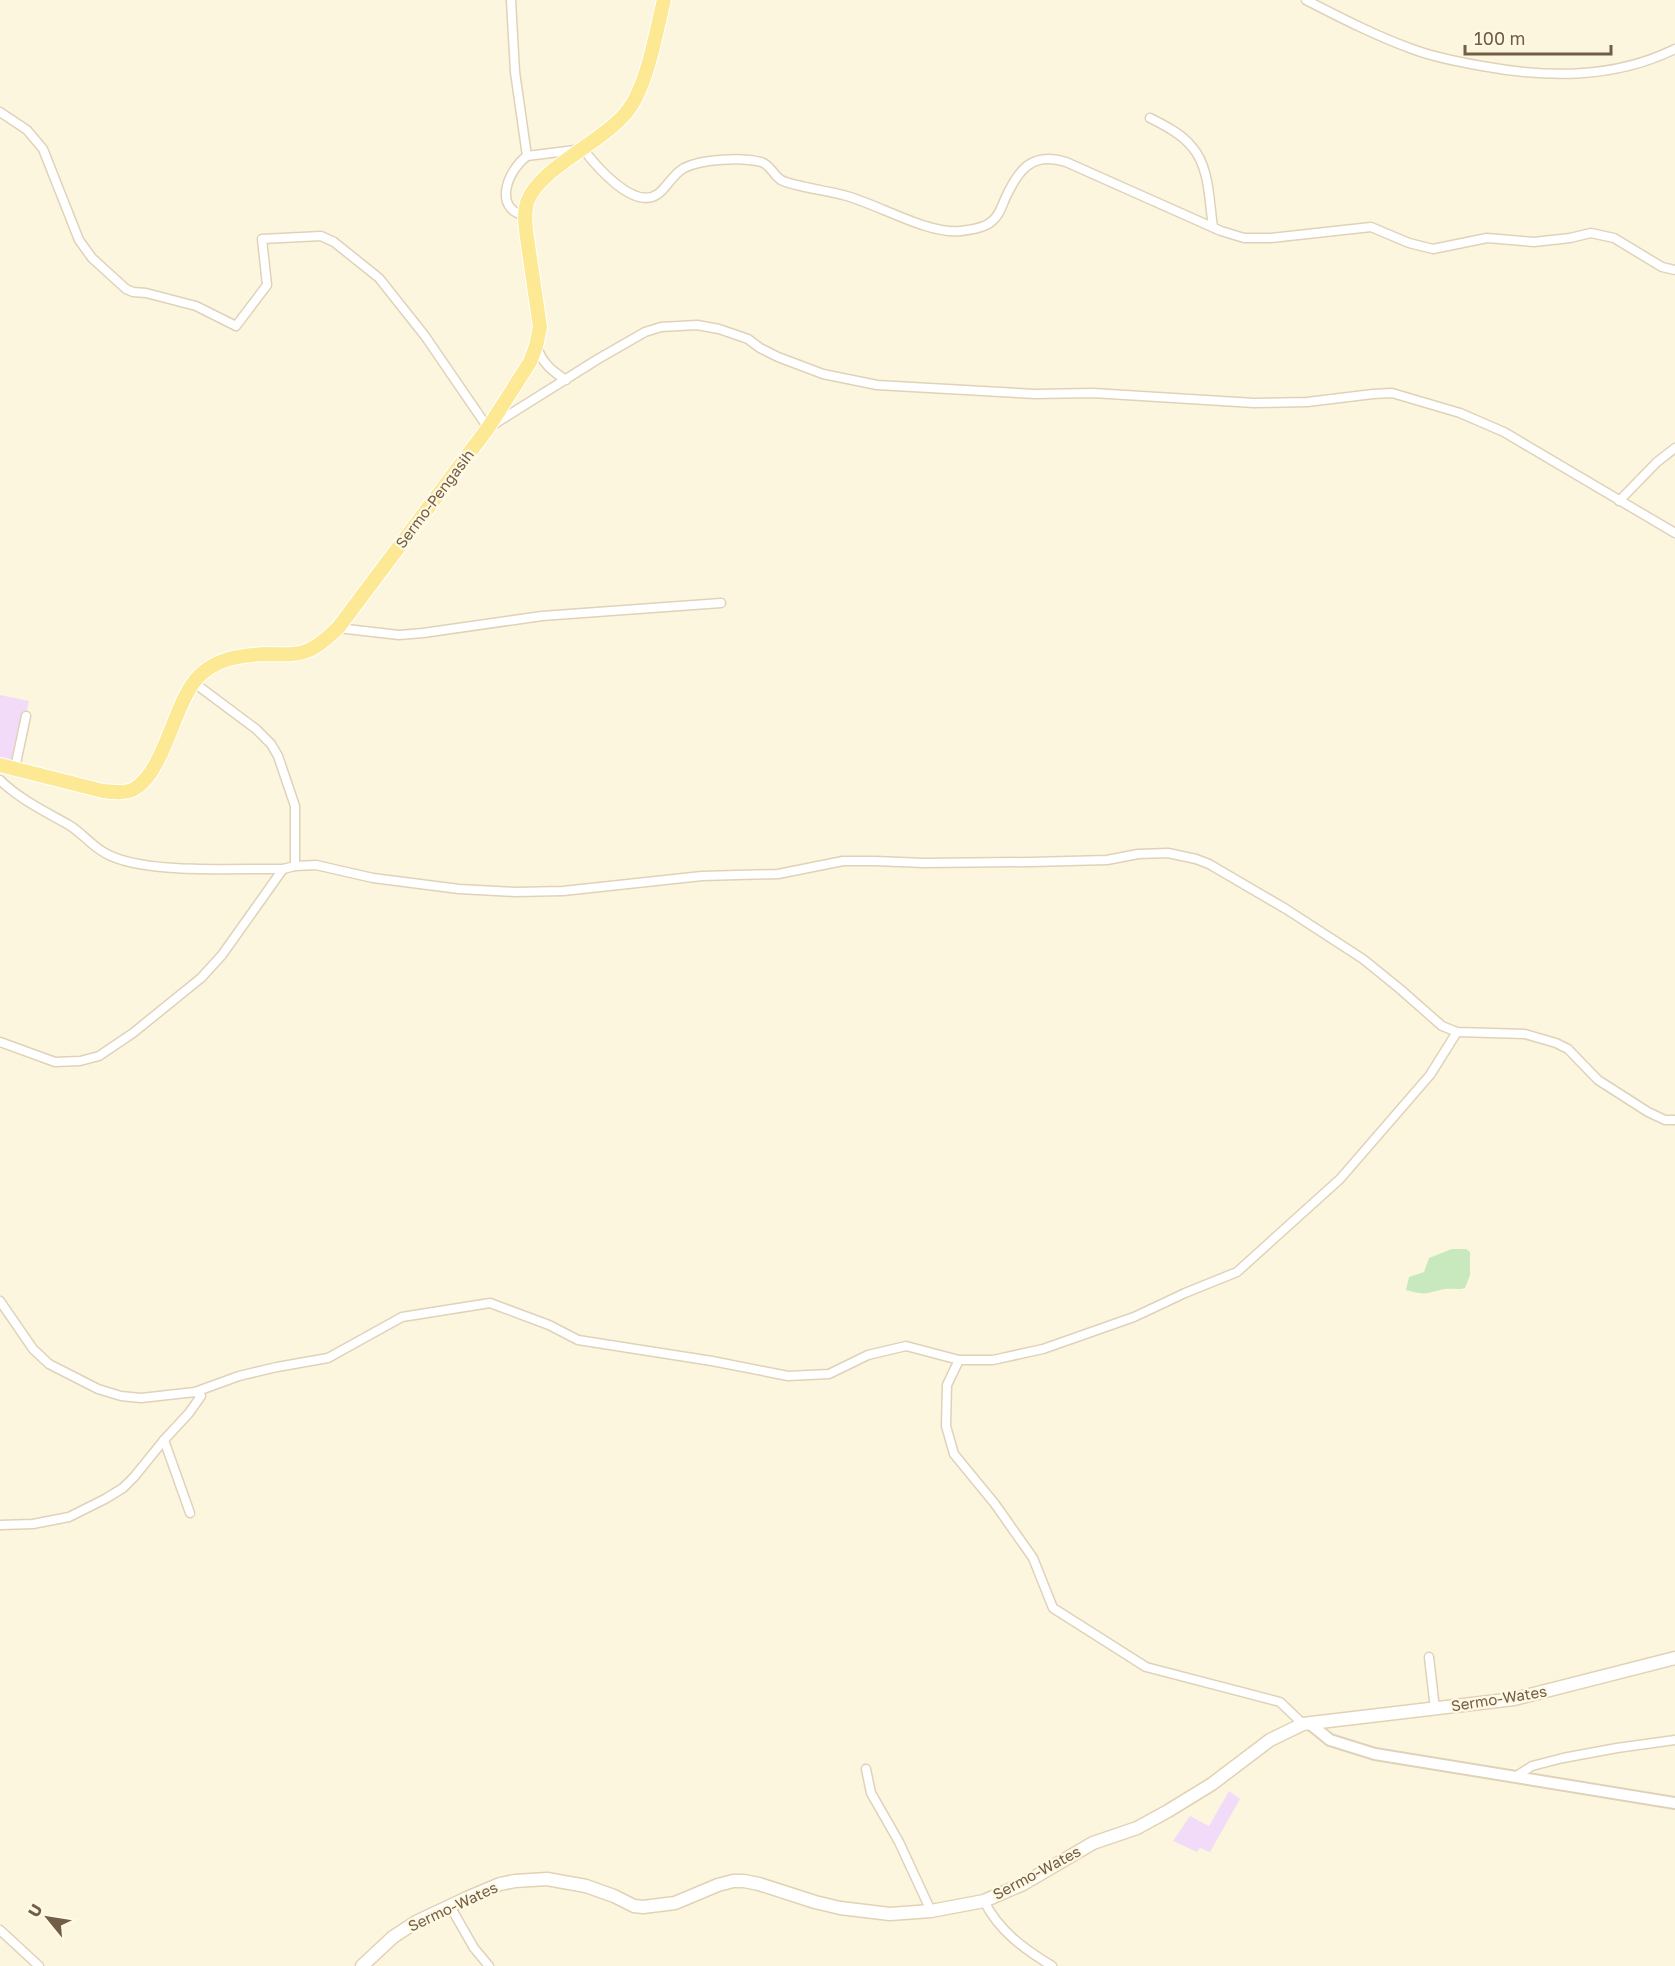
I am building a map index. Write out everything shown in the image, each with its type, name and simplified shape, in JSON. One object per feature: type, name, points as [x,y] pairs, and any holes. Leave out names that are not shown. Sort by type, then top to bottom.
[{"type":"main road","name":"Sermo-Pengasih","points":[[0,765],[103,791],[118,792],[134,789],[147,777],[194,682],[207,669],[230,657],[290,655],[308,651],[322,643],[338,628],[489,428],[514,389],[536,346],[540,327],[525,216],[528,200],[545,178],[615,124],[630,108],[640,89],[664,0]]},
{"type":"main road","name":"Sermo-Wates","points":[[362,1966],[393,1937],[416,1922],[500,1884],[514,1881],[547,1880],[586,1886],[634,1906],[644,1907],[675,1903],[733,1881],[759,1884],[840,1908],[890,1914],[932,1911],[984,1901],[1023,1884],[1093,1843],[1137,1827],[1168,1812],[1212,1784],[1270,1740],[1306,1724],[1514,1699],[1675,1658]]},
{"type":"street","points":[[511,0],[515,72],[527,156]]},
{"type":"street","points":[[1306,0],[1413,49],[1444,59],[1504,70],[1547,75],[1593,73],[1622,69],[1675,49]]},
{"type":"street","points":[[0,111],[27,130],[43,149],[79,240],[92,258],[126,289],[133,292],[146,292],[196,306],[236,326],[267,285],[262,239],[321,236],[334,242],[379,278],[425,336],[489,428],[607,354],[645,333],[661,327],[697,325],[719,329],[748,339],[778,357],[823,374],[877,385],[1035,394],[1093,393],[1254,403],[1307,402],[1392,393],[1460,413],[1504,432],[1675,533]]},
{"type":"street","points":[[1150,118],[1165,126],[1192,147],[1201,161],[1208,186],[1213,227]]},
{"type":"street","points":[[525,216],[518,215],[507,201],[505,191],[515,168],[527,156],[583,148],[591,160],[625,190],[642,198],[657,195],[684,168],[703,162],[734,160],[761,162],[769,166],[782,181],[846,195],[891,213],[947,231],[967,230],[992,221],[999,213],[1015,177],[1026,166],[1051,157],[1213,227],[1244,238],[1271,238],[1371,227],[1409,243],[1433,249],[1486,238],[1534,242],[1591,233],[1614,238],[1662,267],[1675,270]]},
{"type":"street","points":[[536,346],[548,367],[566,380]]},
{"type":"street","points":[[1619,501],[1657,462],[1675,448]]},
{"type":"street","points":[[338,628],[399,635],[415,634],[542,616],[721,603]]},
{"type":"street","points":[[194,682],[256,729],[271,744],[278,756],[295,806],[295,866]]},
{"type":"street","points":[[15,768],[26,716]]},
{"type":"street","points":[[0,780],[45,812],[71,826],[104,853],[137,864],[174,868],[282,869],[315,865],[373,878],[459,889],[516,892],[563,891],[702,876],[778,874],[843,861],[1031,862],[1107,860],[1138,854],[1168,853],[1209,864],[1286,909],[1362,959],[1442,1026],[1457,1032],[1525,1034],[1556,1043],[1568,1049],[1598,1080],[1648,1112],[1665,1120],[1675,1120]]},
{"type":"street","points":[[0,1042],[55,1062],[80,1061],[99,1056],[201,978],[222,955],[282,869]]},
{"type":"street","points":[[0,1300],[33,1349],[49,1364],[98,1389],[121,1396],[141,1398],[195,1392],[239,1376],[328,1358],[402,1317],[490,1304],[549,1325],[578,1340],[712,1361],[788,1376],[830,1374],[868,1355],[906,1346],[959,1360],[993,1360],[1043,1349],[1134,1317],[1238,1272],[1340,1179],[1430,1075],[1457,1032]]},
{"type":"street","points":[[959,1360],[947,1385],[946,1426],[954,1454],[995,1504],[1033,1558],[1053,1608],[1146,1667],[1280,1702],[1330,1740],[1375,1754],[1675,1803]]},
{"type":"street","points":[[0,1525],[33,1524],[69,1517],[123,1488],[189,1413],[201,1396],[195,1392]]},
{"type":"street","points":[[164,1440],[190,1513]]},
{"type":"street","points":[[1429,1657],[1435,1709]]},
{"type":"street","points":[[1515,1778],[1532,1766],[1563,1758],[1675,1740]]},
{"type":"street","points":[[866,1769],[871,1793],[899,1842],[932,1911]]},
{"type":"street","points":[[984,1901],[994,1919],[1007,1934],[1052,1966]]},
{"type":"street","points":[[450,1906],[474,1948],[489,1966]]},
{"type":"street","points":[[0,1930],[39,1966]]},
{"type":"shaded area","points":[[0,695],[29,701],[15,762],[0,759]]},
{"type":"shaded area","points":[[1229,1791],[1240,1799],[1210,1852],[1200,1848],[1197,1852],[1173,1841],[1190,1816],[1209,1826]]},
{"type":"green space","points":[[1452,1249],[1466,1249],[1470,1252],[1470,1275],[1465,1288],[1429,1293],[1406,1290],[1409,1277],[1424,1272],[1429,1258]]}]
